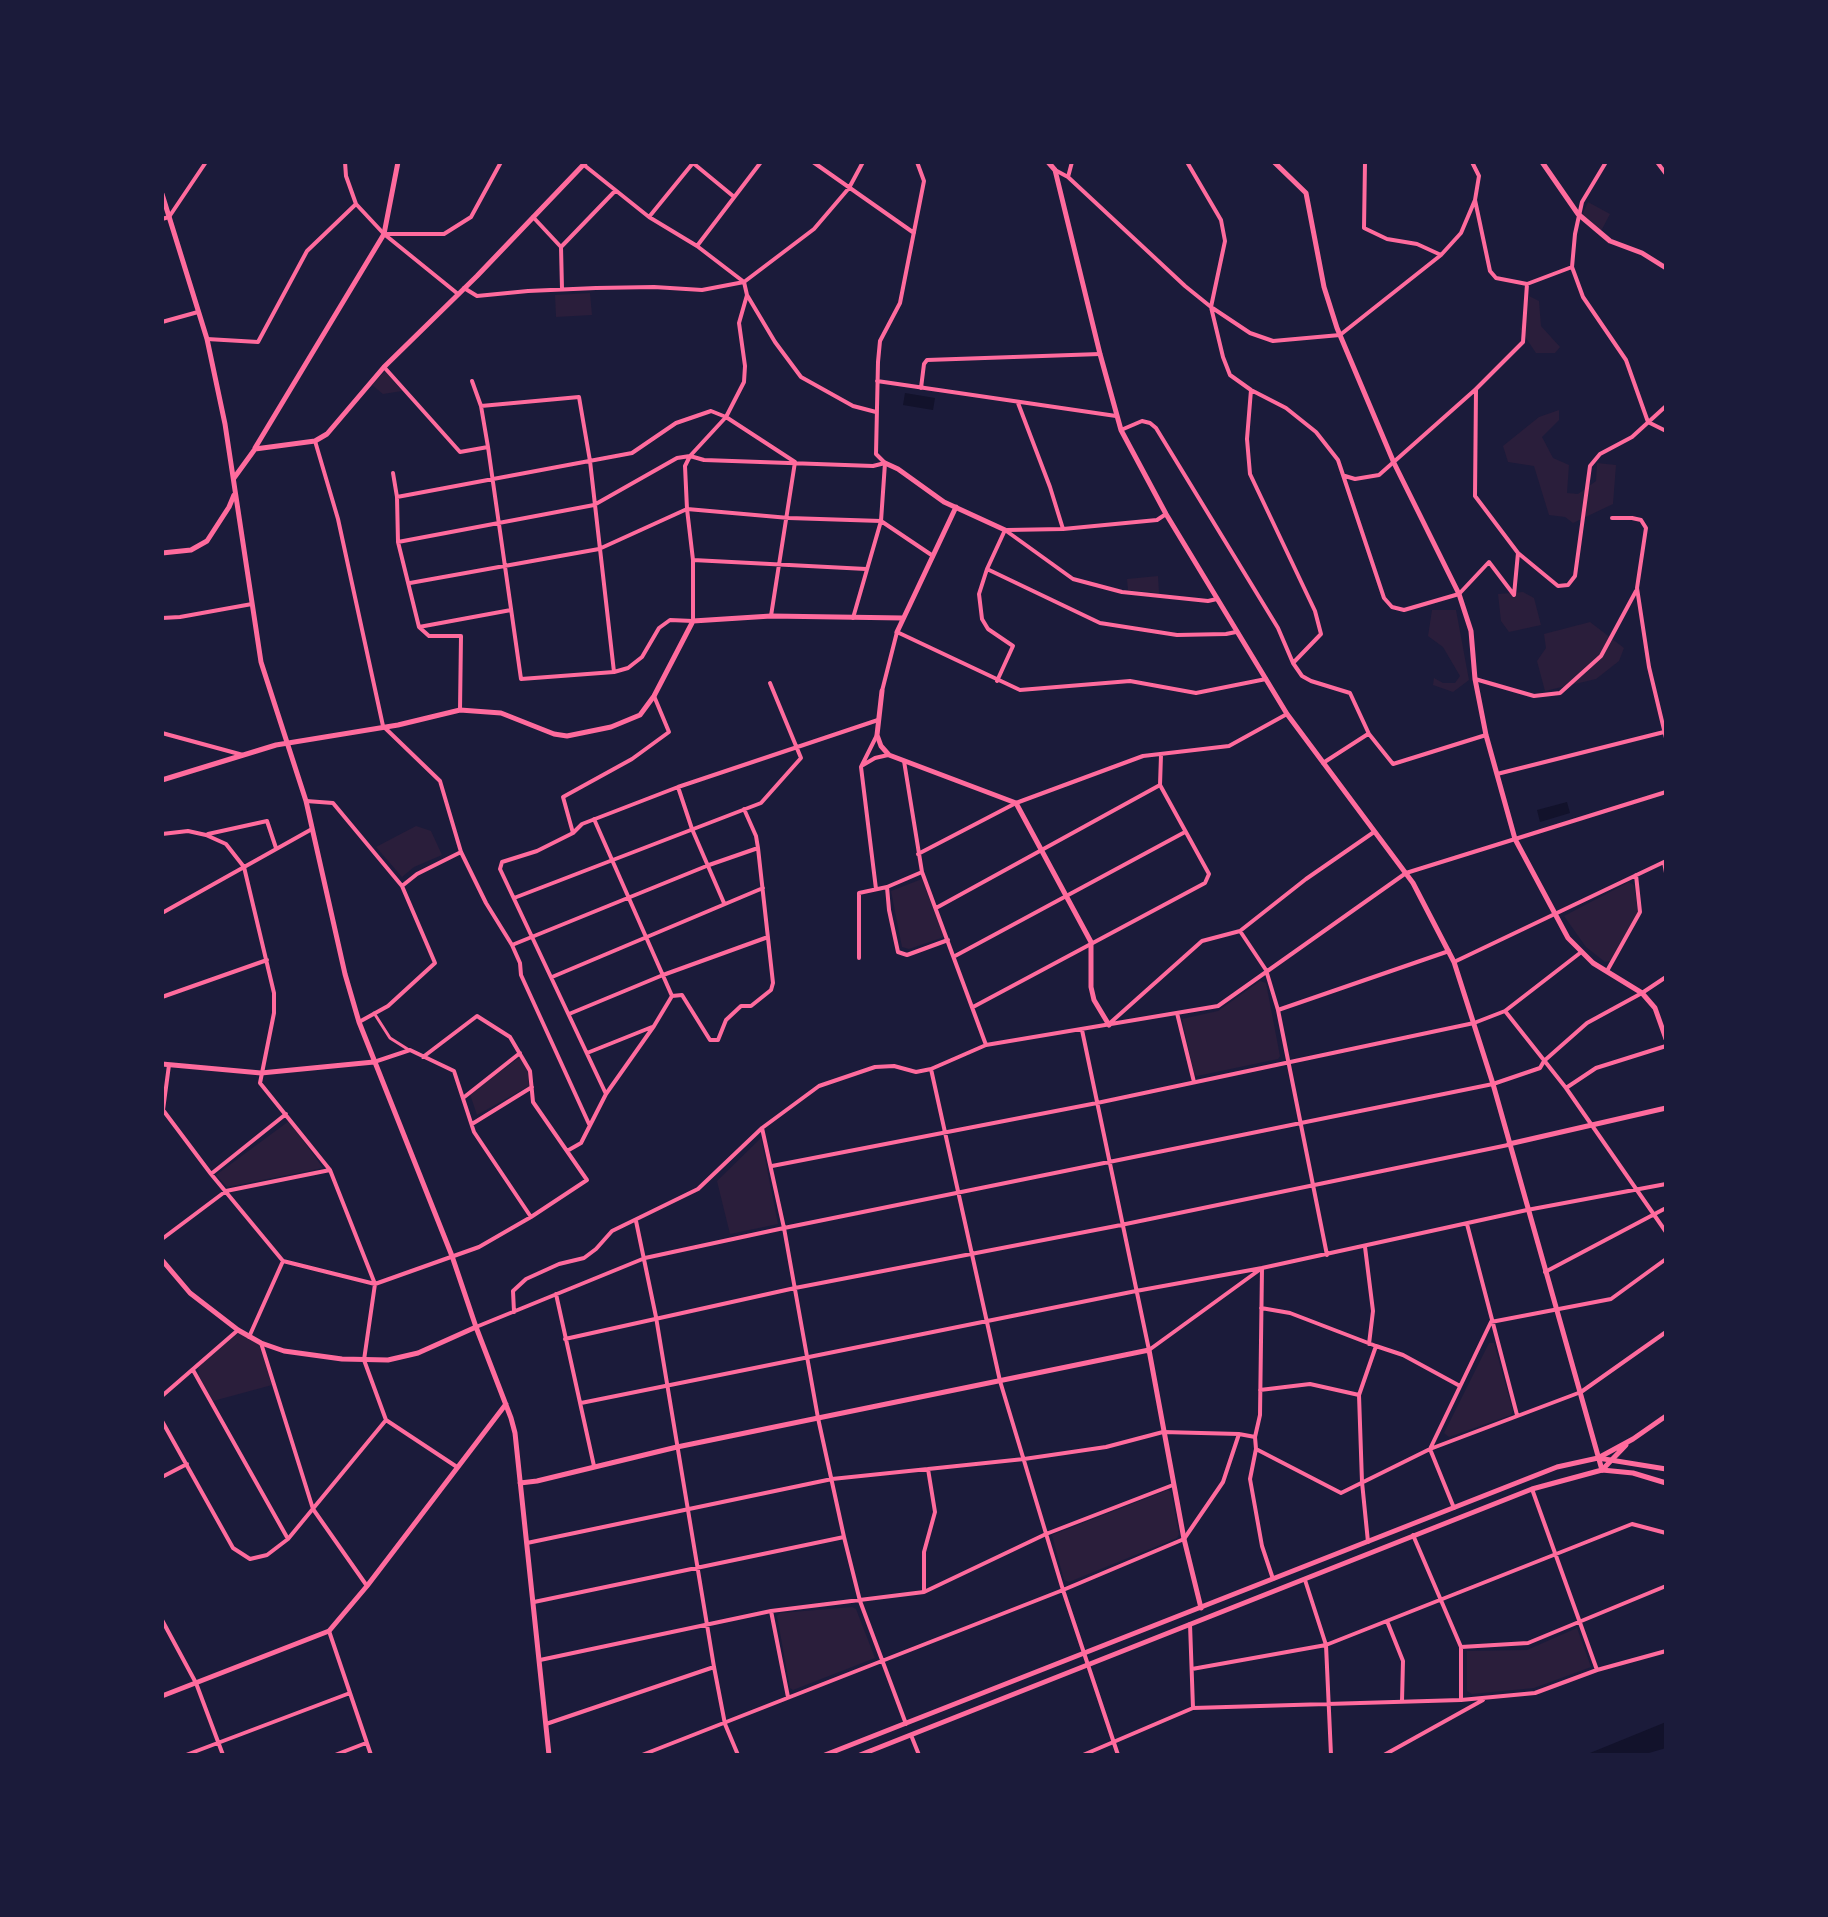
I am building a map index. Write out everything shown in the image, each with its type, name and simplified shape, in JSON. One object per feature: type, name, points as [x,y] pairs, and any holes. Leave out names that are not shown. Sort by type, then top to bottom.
[{"type":"street","points":[[166,218],[206,162]]},
{"type":"street","points":[[345,162],[346,176],[356,204],[384,234],[458,294]]},
{"type":"street","points":[[233,479],[255,449],[384,234],[398,162]]},
{"type":"street","points":[[384,234],[444,234],[471,217],[501,162]]},
{"type":"street","points":[[697,246],[761,162]]},
{"type":"street","points":[[813,162],[914,233]]},
{"type":"street","points":[[464,288],[477,296],[562,289],[654,287],[702,290],[744,282],[814,229],[849,188],[863,162]]},
{"type":"street","points":[[917,162],[924,181],[900,303],[880,341],[876,454],[885,463],[956,507],[1005,530],[1073,579],[1122,592],[1208,601],[1217,599]]},
{"type":"street","points":[[1048,162],[1211,307],[1250,333],[1273,341],[1340,335],[1441,255],[1461,233],[1475,200],[1479,176],[1472,162]]},
{"type":"street","points":[[1068,177],[1072,162]]},
{"type":"street","points":[[1187,162],[1221,220],[1225,241],[1211,307],[1230,375],[1286,408],[1316,432],[1338,460],[1384,598],[1392,607],[1404,610],[1459,594],[1489,562],[1514,595],[1518,553]]},
{"type":"street","points":[[1274,162],[1306,193],[1324,287],[1340,335],[1394,463],[1459,594],[1471,631],[1475,679],[1486,735],[1515,839],[1568,938],[1580,953],[1642,993],[1655,1008],[1666,1037]]},
{"type":"street","points":[[1365,162],[1364,228],[1387,239],[1417,244],[1441,255]]},
{"type":"street","points":[[1543,162],[1578,214],[1610,241],[1642,253],[1666,268]]},
{"type":"street","points":[[1606,162],[1578,214],[1572,267],[1583,297],[1616,341],[1626,360],[1648,422],[1666,431]]},
{"type":"street","points":[[1657,162],[1666,174]]},
{"type":"street","points":[[255,449],[315,441],[327,434],[384,367],[585,163],[649,217],[697,246],[744,282],[747,295],[775,342],[801,377],[853,406],[876,412]]},
{"type":"street","points":[[649,217],[693,163],[733,196]]},
{"type":"street","points":[[1055,170],[1121,430],[1166,514],[1287,714],[1406,873],[1454,962],[1493,1084],[1602,1470]]},
{"type":"street","points":[[561,247],[615,190]]},
{"type":"street","points":[[162,194],[166,218],[207,339],[225,424],[266,685],[289,742],[306,801],[345,974],[359,1022],[452,1256],[476,1327],[507,1403],[515,1433],[549,1755]]},
{"type":"street","points":[[1475,200],[1490,271],[1496,278],[1527,284],[1572,267]]},
{"type":"street","points":[[207,339],[258,342],[307,251],[356,204]]},
{"type":"street","points":[[533,217],[561,247],[562,289]]},
{"type":"street","points":[[1345,476],[1369,478],[1379,475],[1476,389],[1523,342],[1527,284]]},
{"type":"street","points":[[162,780],[289,742],[460,710],[501,713],[567,736],[611,727],[640,715],[654,696],[693,621],[693,560],[685,466],[690,456],[726,417],[744,382],[739,323],[747,295]]},
{"type":"street","points":[[162,322],[198,312]]},
{"type":"street","points":[[921,388],[927,360],[1100,354]]},
{"type":"street","points":[[384,367],[460,452],[488,447]]},
{"type":"street","points":[[472,381],[481,406],[488,447],[521,679],[614,672],[628,668],[642,657],[659,628],[670,620],[771,616],[903,618]]},
{"type":"street","points":[[877,381],[1116,416]]},
{"type":"street","points":[[1476,389],[1475,496],[1518,553],[1558,586],[1568,585],[1575,576],[1590,466],[1600,454],[1632,437],[1666,406]]},
{"type":"street","points":[[1251,390],[1247,439],[1250,474],[1315,611],[1321,634],[1293,663]]},
{"type":"street","points":[[481,406],[579,397],[590,461],[614,672]]},
{"type":"street","points":[[1018,403],[1063,529]]},
{"type":"street","points":[[397,497],[632,453],[676,423],[711,411],[726,417],[795,462]]},
{"type":"street","points":[[1121,430],[1142,421],[1156,428],[1278,628],[1302,676],[1350,693],[1369,734],[1393,764],[1486,735]]},
{"type":"street","points":[[315,441],[338,519],[383,726],[440,781],[461,852],[486,903],[512,945],[520,963],[521,975],[589,1124]]},
{"type":"street","points":[[398,542],[594,505],[677,458],[690,456],[704,460],[873,466],[885,463]]},
{"type":"street","points":[[771,616],[795,462]]},
{"type":"street","points":[[853,618],[881,521],[885,463]]},
{"type":"street","points":[[393,473],[398,542],[419,627],[429,636],[461,636],[460,710]]},
{"type":"street","points":[[162,553],[191,550],[207,541],[234,494]]},
{"type":"street","points":[[876,889],[861,767],[877,735],[882,691],[897,632],[956,507]]},
{"type":"street","points":[[410,583],[599,549],[687,509],[786,518],[881,521],[933,556]]},
{"type":"street","points":[[1005,530],[1063,529],[1157,520],[1166,514]]},
{"type":"street","points":[[1497,774],[1665,735],[1649,667],[1637,588],[1646,528],[1641,520],[1612,518]]},
{"type":"street","points":[[997,681],[1013,646],[988,629],[982,619],[979,594],[1005,530]]},
{"type":"street","points":[[693,560],[867,569]]},
{"type":"street","points":[[987,569],[1100,623],[1177,635],[1236,632]]},
{"type":"street","points":[[1475,679],[1534,696],[1560,693],[1601,656],[1637,588]]},
{"type":"street","points":[[162,618],[252,604]]},
{"type":"street","points":[[419,627],[511,610]]},
{"type":"street","points":[[897,632],[1020,690],[1130,681],[1196,693],[1266,679]]},
{"type":"street","points":[[514,898],[761,803],[801,758],[770,683]]},
{"type":"street","points":[[573,833],[563,797],[632,759],[669,732],[654,696]]},
{"type":"street","points":[[918,854],[1016,803],[1143,756],[1229,746],[1287,714]]},
{"type":"street","points":[[606,1094],[500,869],[502,862],[537,851],[573,833],[582,824],[678,787],[878,720]]},
{"type":"street","points":[[162,733],[243,755]]},
{"type":"street","points":[[1323,763],[1369,734]]},
{"type":"street","points":[[877,735],[889,755],[1016,803],[1091,942],[1091,987],[1094,1000],[1109,1025]]},
{"type":"street","points":[[861,767],[875,758],[889,755]]},
{"type":"street","points":[[973,1007],[1205,883],[1209,874],[1160,785],[1161,755]]},
{"type":"street","points":[[904,761],[922,872],[986,1045]]},
{"type":"street","points":[[936,908],[1160,785]]},
{"type":"street","points":[[678,787],[692,829],[724,903]]},
{"type":"street","points":[[514,1312],[513,1291],[526,1279],[559,1264],[584,1258],[612,1231],[698,1189],[762,1128],[819,1086],[875,1067],[894,1066],[916,1072],[931,1069],[986,1045],[1218,1006],[1406,873],[1666,792]]},
{"type":"street","points":[[306,801],[333,803],[402,886],[435,963],[388,1006],[359,1022]]},
{"type":"street","points":[[672,996],[682,995],[710,1040],[718,1040],[726,1020],[741,1006],[751,1006],[771,990],[773,983],[758,848],[744,809]]},
{"type":"street","points":[[594,819],[672,996]]},
{"type":"street","points":[[206,835],[267,821],[276,848]]},
{"type":"street","points":[[162,913],[312,829]]},
{"type":"street","points":[[162,834],[188,831],[206,835],[226,844],[244,867],[274,993],[274,1013],[260,1083],[330,1170],[375,1284],[364,1360],[386,1420],[457,1467]]},
{"type":"street","points":[[955,956],[1185,832]]},
{"type":"street","points":[[1109,1025],[1202,941],[1240,931],[1306,879],[1374,832]]},
{"type":"street","points":[[512,945],[758,848]]},
{"type":"street","points":[[402,886],[417,874],[461,852]]},
{"type":"street","points":[[1454,962],[1665,861],[1666,873]]},
{"type":"street","points":[[859,958],[859,893],[887,887],[922,872]]},
{"type":"street","points":[[1606,972],[1640,912],[1636,875]]},
{"type":"street","points":[[887,887],[898,952],[907,955],[948,940]]},
{"type":"street","points":[[552,977],[763,888]]},
{"type":"street","points":[[1240,931],[1266,970],[1278,1010],[1327,1255]]},
{"type":"street","points":[[569,1014],[663,975],[768,937]]},
{"type":"street","points":[[1278,1010],[1449,951]]},
{"type":"street","points":[[772,1166],[1097,1103],[1474,1023],[1505,1011],[1580,953]]},
{"type":"street","points":[[162,997],[267,960]]},
{"type":"street","points":[[162,1260],[164,1268],[190,1293],[238,1330],[261,1343],[310,1356],[364,1360],[401,1358],[645,1258],[1493,1084],[1540,1068],[1587,1023],[1666,977]]},
{"type":"street","points":[[567,1151],[581,1143],[606,1094],[672,996]]},
{"type":"street","points":[[1505,1011],[1566,1088],[1666,1232]]},
{"type":"street","points":[[374,1013],[390,1038],[402,1047],[454,1071],[474,1132],[531,1217]]},
{"type":"street","points":[[1177,1013],[1194,1082]]},
{"type":"street","points":[[410,1050],[374,1062],[261,1073],[166,1064],[163,1110],[283,1261],[375,1284],[479,1247],[587,1180],[533,1102],[530,1071],[510,1037],[477,1016],[423,1057]]},
{"type":"street","points":[[587,1053],[654,1026]]},
{"type":"street","points":[[1082,1030],[1149,1350],[1184,1539],[1201,1608]]},
{"type":"street","points":[[1566,1088],[1596,1068],[1666,1046]]},
{"type":"street","points":[[463,1098],[520,1053]]},
{"type":"street","points":[[931,1069],[1000,1381],[1063,1590],[1118,1755]]},
{"type":"street","points":[[472,1124],[532,1087]]},
{"type":"street","points":[[565,1339],[795,1288],[1122,1225],[1508,1145],[1666,1108]]},
{"type":"street","points":[[211,1174],[286,1114]]},
{"type":"street","points":[[762,1128],[844,1537],[860,1601],[906,1724]]},
{"type":"street","points":[[162,1239],[226,1191],[330,1170]]},
{"type":"street","points":[[581,1403],[1327,1255],[1527,1210],[1666,1184]]},
{"type":"street","points":[[1545,1272],[1666,1208]]},
{"type":"street","points":[[636,1221],[656,1317],[714,1667],[725,1724],[738,1755]]},
{"type":"street","points":[[1467,1224],[1517,1415]]},
{"type":"street","points":[[1365,1247],[1373,1311],[1369,1344]]},
{"type":"street","points":[[1491,1322],[1611,1299],[1666,1259]]},
{"type":"street","points":[[249,1337],[283,1261]]},
{"type":"street","points":[[1262,1268],[1260,1415],[1250,1479],[1262,1546],[1273,1579]]},
{"type":"street","points":[[520,1483],[677,1447],[1149,1350],[1262,1268]]},
{"type":"street","points":[[556,1294],[594,1466]]},
{"type":"street","points":[[1261,1308],[1290,1313],[1403,1355],[1460,1386]]},
{"type":"street","points":[[1454,1508],[1430,1449],[1491,1322]]},
{"type":"street","points":[[162,1396],[238,1330]]},
{"type":"street","points":[[1256,1449],[1341,1493],[1430,1449],[1581,1392],[1666,1332]]},
{"type":"street","points":[[261,1343],[313,1509],[367,1586]]},
{"type":"street","points":[[1368,1542],[1359,1395],[1376,1346]]},
{"type":"street","points":[[193,1370],[288,1539]]},
{"type":"street","points":[[1260,1390],[1310,1384],[1359,1395]]},
{"type":"street","points":[[162,1696],[329,1631],[507,1403]]},
{"type":"street","points":[[825,1755],[1557,1467],[1598,1458],[1666,1416]]},
{"type":"street","points":[[162,1421],[233,1548],[243,1557],[259,1559],[288,1539],[386,1420]]},
{"type":"street","points":[[527,1543],[832,1479],[1024,1459],[1106,1447],[1163,1432],[1255,1437]]},
{"type":"street","points":[[642,1755],[1063,1590],[1184,1539],[1223,1482],[1239,1434]]},
{"type":"street","points":[[1602,1470],[1633,1439]]},
{"type":"street","points":[[1598,1458],[1666,1469]]},
{"type":"street","points":[[162,1477],[187,1464]]},
{"type":"street","points":[[924,1592],[924,1552],[935,1512],[928,1469]]},
{"type":"street","points":[[860,1755],[1532,1489],[1602,1470],[1633,1473],[1666,1483]]},
{"type":"street","points":[[540,1660],[771,1611],[924,1592],[1046,1534],[1173,1485]]},
{"type":"street","points":[[1532,1489],[1597,1670]]},
{"type":"street","points":[[1192,1669],[1326,1645],[1632,1524],[1666,1533]]},
{"type":"street","points":[[1413,1535],[1461,1647],[1461,1700]]},
{"type":"street","points":[[534,1602],[844,1537]]},
{"type":"street","points":[[1305,1580],[1326,1645],[1331,1755]]},
{"type":"street","points":[[1461,1647],[1528,1643],[1666,1586]]},
{"type":"street","points":[[771,1611],[788,1697]]},
{"type":"street","points":[[162,1620],[196,1683],[223,1755]]},
{"type":"street","points":[[1387,1621],[1403,1661],[1402,1701]]},
{"type":"street","points":[[1190,1624],[1193,1708]]},
{"type":"street","points":[[329,1631],[371,1755]]},
{"type":"street","points":[[1083,1755],[1193,1708],[1461,1700],[1535,1693],[1597,1670],[1666,1651]]},
{"type":"street","points":[[546,1724],[714,1667]]},
{"type":"street","points":[[186,1755],[350,1693]]},
{"type":"street","points":[[1384,1755],[1485,1698]]},
{"type":"street","points":[[911,1735],[919,1755]]},
{"type":"street","points":[[335,1755],[367,1743]]},
{"type":"shaded area","points":[[1588,202],[1610,214],[1601,231],[1582,215]]},
{"type":"shaded area","points":[[590,293],[592,315],[556,317],[555,295]]},
{"type":"shaded area","points":[[1529,296],[1539,301],[1541,326],[1560,347],[1555,353],[1536,353],[1520,329]]},
{"type":"shaded area","points":[[385,371],[402,391],[383,394],[372,385]]},
{"type":"shaded area","points":[[905,393],[935,398],[933,410],[903,405]]},
{"type":"shaded area","points":[[1559,410],[1559,420],[1542,437],[1553,458],[1569,465],[1567,493],[1578,494],[1596,481],[1597,463],[1616,465],[1613,504],[1573,523],[1565,517],[1549,515],[1534,466],[1508,462],[1503,446],[1539,417]]},
{"type":"shaded area","points":[[1158,576],[1159,593],[1128,590],[1127,579]]},
{"type":"shaded area","points":[[1523,592],[1534,598],[1541,625],[1509,632],[1501,621],[1498,594]]},
{"type":"shaded area","points":[[1432,610],[1456,610],[1469,680],[1453,692],[1433,685],[1434,678],[1443,683],[1455,683],[1460,676],[1443,647],[1428,636]]},
{"type":"shaded area","points":[[1590,622],[1624,648],[1619,661],[1596,679],[1545,691],[1537,661],[1546,648],[1544,634]]},
{"type":"shaded area","points":[[1567,802],[1570,813],[1540,822],[1537,810]]},
{"type":"shaded area","points":[[416,826],[431,831],[442,855],[414,867],[402,877],[376,847]]},
{"type":"shaded area","points":[[922,879],[944,937],[909,949],[902,947],[891,891]]},
{"type":"shaded area","points":[[1629,882],[1634,885],[1638,912],[1610,961],[1605,962],[1586,947],[1564,916]]},
{"type":"shaded area","points":[[1260,981],[1266,983],[1280,1056],[1278,1059],[1197,1076],[1194,1074],[1182,1019],[1218,1011]]},
{"type":"shaded area","points":[[520,1057],[528,1072],[529,1086],[477,1115],[470,1094]]},
{"type":"shaded area","points":[[289,1121],[323,1168],[227,1187],[216,1175]]},
{"type":"shaded area","points":[[761,1138],[778,1224],[730,1234],[717,1181]]},
{"type":"shaded area","points":[[239,1332],[259,1344],[272,1385],[213,1401],[199,1376],[198,1367]]},
{"type":"shaded area","points":[[1489,1343],[1494,1343],[1513,1411],[1511,1415],[1449,1437],[1444,1433]]},
{"type":"shaded area","points":[[1168,1490],[1171,1492],[1179,1534],[1177,1538],[1069,1582],[1064,1580],[1052,1535]]},
{"type":"shaded area","points":[[856,1609],[875,1658],[793,1690],[790,1688],[777,1616],[780,1613]]},
{"type":"shaded area","points":[[1577,1628],[1591,1667],[1534,1688],[1472,1694],[1467,1691],[1467,1651],[1527,1650]]},
{"type":"shaded area","points":[[1666,1722],[1666,1748],[1642,1755],[1585,1755]]}]
